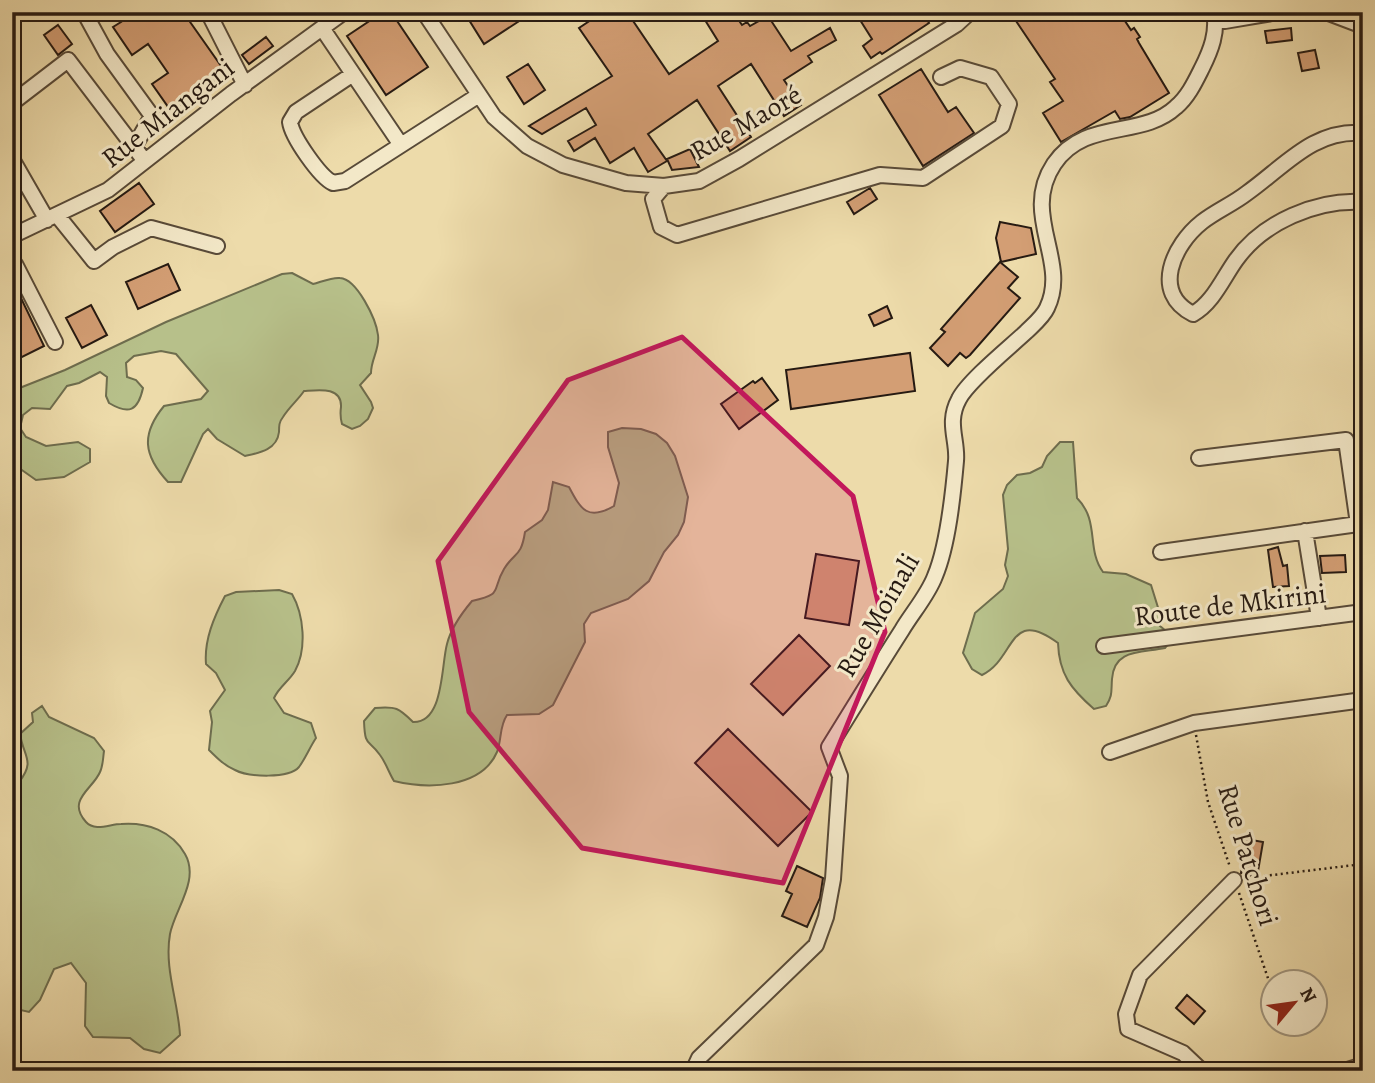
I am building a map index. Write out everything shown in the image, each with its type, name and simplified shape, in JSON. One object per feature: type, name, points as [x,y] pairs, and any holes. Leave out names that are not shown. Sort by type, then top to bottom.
[{"type":"street","points":[[85,12],[107,54],[152,116],[134,147]]},
{"type":"street","points":[[208,12],[245,85]]},
{"type":"street","name":"Rue Miangani","points":[[12,236],[108,190],[144,160],[344,12]]},
{"type":"street","name":"Rue Maoré","points":[[424,12],[494,117],[527,146],[563,165],[626,183],[664,186],[699,181],[739,159],[957,24],[970,12]]},
{"type":"street","points":[[1215,16],[1226,21],[1278,12]]},
{"type":"street","points":[[1326,12],[1363,26]]},
{"type":"street","name":"Rue Moinali","points":[[693,1071],[699,1058],[816,945],[826,917],[833,879],[840,776],[828,747],[935,577],[947,530],[957,459],[952,421],[959,399],[1047,309],[1052,290],[1052,262],[1040,201],[1055,164],[1070,148],[1091,135],[1160,119],[1176,108],[1194,86],[1205,62],[1214,40],[1215,16]]},
{"type":"street","points":[[322,28],[401,145]]},
{"type":"street","points":[[12,103],[68,60],[144,160]]},
{"type":"street","points":[[664,186],[653,200],[661,227],[677,235],[880,175],[923,178],[1002,126],[1009,104],[991,77],[960,68],[942,77]]},
{"type":"street","points":[[353,74],[296,112],[290,122],[293,133],[323,175],[333,183],[345,181],[480,95]]},
{"type":"street","points":[[1363,133],[1333,135],[1312,143],[1288,159],[1234,204],[1202,223],[1181,246],[1168,273],[1170,290],[1182,308],[1193,314],[1204,308],[1238,257],[1261,234],[1300,211],[1344,201],[1363,202]]},
{"type":"street","points":[[12,159],[52,218],[94,261],[113,247],[152,228],[218,246]]},
{"type":"street","points":[[12,263],[15,264],[55,342]]},
{"type":"street","points":[[1161,552],[1358,524],[1346,440],[1199,458]]},
{"type":"street","points":[[1305,531],[1319,618]]},
{"type":"street","name":"Route de Mkirini","points":[[1104,646],[1363,612]]},
{"type":"street","points":[[1110,752],[1195,723],[1363,700]]},
{"type":"street","points":[[1202,1071],[1183,1053],[1128,1029],[1126,1014],[1140,975],[1234,880]]},
{"type":"street","points":[[1344,1071],[1363,1065]]},
{"type":"path","name":"Rue Patchori","points":[[1195,723],[1208,802],[1264,968]]},
{"type":"path","points":[[1234,880],[1363,864]]},
{"type":"path","points":[[1353,954],[1363,953]]},
{"type":"highlighted area","points":[[682,337],[853,496],[885,632],[783,883],[582,848],[469,712],[438,561],[568,380]]},
{"type":"green space","points":[[292,273],[313,284],[334,278],[346,280],[359,292],[370,310],[378,335],[378,345],[371,373],[360,385],[373,408],[368,419],[360,426],[352,429],[342,424],[340,400],[333,392],[304,391],[279,424],[278,438],[271,447],[245,456],[217,439],[208,429],[203,434],[181,482],[168,482],[150,453],[148,444],[151,426],[164,406],[201,399],[208,391],[176,354],[161,351],[134,356],[126,363],[127,377],[136,380],[143,388],[132,409],[122,409],[109,403],[106,396],[107,377],[100,372],[67,386],[50,409],[32,408],[23,415],[20,428],[26,437],[46,446],[78,442],[90,449],[90,462],[64,477],[36,480],[12,463],[12,391],[65,370],[166,322],[282,274]]},
{"type":"green space","points":[[622,428],[641,429],[656,434],[667,443],[675,456],[688,497],[684,522],[678,535],[664,552],[649,581],[628,599],[591,613],[584,624],[585,642],[553,705],[539,714],[507,715],[497,752],[479,773],[466,780],[437,785],[394,781],[382,758],[366,739],[364,721],[375,708],[397,709],[413,722],[423,720],[431,713],[436,704],[447,644],[454,627],[472,601],[493,594],[504,569],[519,550],[525,532],[542,520],[548,510],[553,482],[569,487],[577,502],[586,511],[598,513],[614,506],[619,483],[608,447],[608,432]]},
{"type":"green space","points":[[1060,442],[1073,442],[1077,498],[1091,525],[1098,563],[1103,572],[1126,574],[1151,585],[1160,614],[1160,626],[1166,631],[1169,643],[1165,648],[1123,657],[1114,669],[1111,693],[1106,706],[1094,709],[1068,680],[1061,664],[1058,643],[1042,633],[1030,630],[1021,633],[993,668],[982,675],[972,669],[963,653],[975,613],[1003,589],[1008,576],[1005,565],[1008,549],[1003,495],[1007,485],[1017,475],[1042,467],[1047,456]]},
{"type":"green space","points":[[279,590],[292,594],[296,602],[302,643],[295,671],[274,698],[284,713],[311,723],[316,738],[294,771],[268,776],[249,774],[228,766],[209,750],[212,722],[210,711],[225,690],[216,673],[206,664],[208,637],[225,596],[236,592]]},
{"type":"green space","points":[[42,706],[49,717],[94,738],[104,751],[100,772],[80,801],[81,814],[86,822],[94,827],[131,824],[158,830],[180,846],[189,864],[188,884],[173,924],[169,947],[170,972],[180,1035],[160,1053],[144,1049],[130,1038],[93,1037],[85,1026],[86,983],[71,963],[54,969],[40,1000],[29,1012],[12,1008],[12,781],[19,782],[27,769],[27,758],[20,734],[33,722],[32,713]]},
{"type":"building","points":[[114,12],[183,12],[226,73],[171,111],[152,84],[168,73],[148,44],[132,55],[113,27],[121,22]]},
{"type":"building","points":[[383,12],[391,12],[428,67],[386,95],[347,36]]},
{"type":"building","points":[[464,12],[533,12],[484,44]]},
{"type":"building","points":[[603,12],[627,12],[669,74],[718,41],[700,12],[733,12],[742,25],[747,22],[750,26],[768,16],[791,51],[830,28],[836,40],[808,56],[812,62],[784,80],[801,105],[784,116],[751,64],[718,86],[751,137],[730,151],[697,100],[648,134],[667,161],[648,172],[634,148],[610,163],[595,138],[574,151],[568,141],[596,125],[586,108],[542,134],[529,126],[612,76],[579,28]]},
{"type":"building","points":[[855,12],[922,12],[929,23],[882,54],[880,52],[871,58],[863,46],[872,39]]},
{"type":"building","points":[[1010,12],[1119,12],[1131,30],[1134,28],[1140,37],[1137,39],[1139,43],[1169,93],[1130,117],[1120,119],[1115,111],[1061,142],[1043,113],[1063,101],[1050,82],[1055,79]]},
{"type":"building","points":[[58,25],[72,44],[58,55],[44,35]]},
{"type":"building","points":[[1291,28],[1292,40],[1267,43],[1265,31]]},
{"type":"building","points":[[266,37],[273,46],[249,64],[242,55]]},
{"type":"building","points":[[1315,50],[1319,68],[1302,71],[1298,53]]},
{"type":"building","points":[[528,64],[545,90],[524,104],[507,77]]},
{"type":"building","points":[[921,69],[948,112],[956,107],[974,133],[923,166],[879,95]]},
{"type":"building","points":[[690,149],[699,167],[672,170],[667,159]]},
{"type":"building","points":[[139,183],[154,204],[115,232],[100,211]]},
{"type":"building","points":[[870,188],[877,199],[854,214],[847,202]]},
{"type":"building","points":[[1000,222],[1031,228],[1036,254],[1001,262],[996,238]]},
{"type":"building","points":[[1000,262],[1018,277],[1008,288],[1020,298],[970,355],[966,358],[960,353],[948,366],[930,348],[945,332],[941,329]]},
{"type":"building","points":[[168,264],[180,290],[138,309],[126,282]]},
{"type":"building","points":[[12,285],[44,346],[12,362]]},
{"type":"building","points":[[91,305],[107,335],[82,348],[66,318]]},
{"type":"building","points":[[887,306],[892,318],[874,326],[869,315]]},
{"type":"building","points":[[910,353],[915,391],[791,409],[786,370]]},
{"type":"building","points":[[762,378],[778,400],[739,429],[721,404],[753,381],[755,383]]},
{"type":"building","points":[[1278,547],[1283,566],[1287,565],[1289,586],[1273,587],[1268,550]]},
{"type":"building","points":[[816,554],[859,561],[849,625],[805,618]]},
{"type":"building","points":[[1345,555],[1346,572],[1322,573],[1320,556]]},
{"type":"building","points":[[799,635],[830,666],[783,715],[751,684]]},
{"type":"building","points":[[728,729],[812,812],[778,846],[695,763]]},
{"type":"building","points":[[1246,839],[1263,842],[1257,877],[1241,873]]},
{"type":"building","points":[[797,866],[823,878],[820,898],[807,927],[782,916],[792,894],[786,891]]},
{"type":"building","points":[[1187,995],[1205,1011],[1194,1024],[1176,1008]]}]
